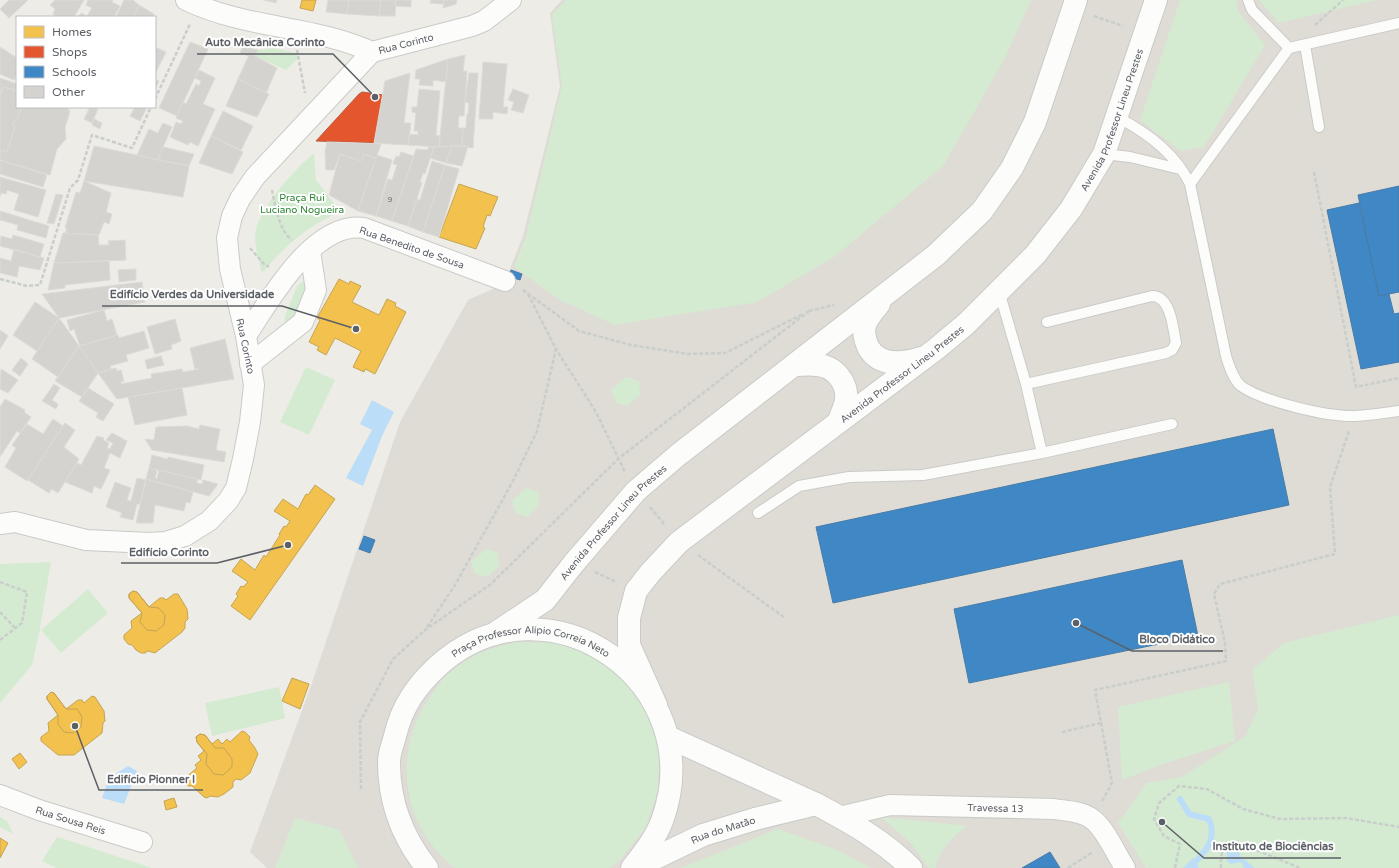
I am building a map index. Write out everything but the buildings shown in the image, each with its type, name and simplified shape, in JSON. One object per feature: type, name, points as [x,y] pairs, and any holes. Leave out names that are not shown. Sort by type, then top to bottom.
[{"type":"main road","name":"Avenida Professor Lineu Prestes","points":[[656,705],[629,645],[629,618],[636,591],[650,573],[679,542],[928,355],[966,324],[1035,255],[1066,215],[1104,154],[1145,34],[1153,4]]},
{"type":"main road","name":"Avenida Professor Lineu Prestes","points":[[494,634],[545,600],[574,562],[636,491],[936,255],[982,211],[1012,168],[1035,122],[1075,5]]},
{"type":"main road","points":[[887,294],[865,325],[865,340],[872,353],[884,361],[898,363],[928,355]]},
{"type":"main road","points":[[795,365],[818,364],[828,367],[836,373],[842,381],[846,400],[839,421]]},
{"type":"main road","name":"Praça Professor Alípio Correia Neto","points":[[427,868],[409,844],[393,804],[389,760],[399,718],[422,681],[454,652],[494,634],[525,629],[557,632],[587,641],[615,657],[638,678],[656,705],[668,737],[672,765],[669,794],[662,822],[648,848],[633,868]]},
{"type":"main road","points":[[668,737],[816,804],[880,841],[911,868]]},
{"type":"main road","name":"Rua do Matão","points":[[633,868],[703,835],[755,818],[816,804]]},
{"type":"main road","points":[[409,844],[415,868]]},
{"type":"street","name":"Rua Corinto","points":[[5,519],[86,540],[150,543],[165,542],[185,536],[209,521],[220,512],[236,488],[250,422],[254,385],[246,336],[230,269],[227,238],[232,216],[240,199],[266,166],[372,52],[472,26],[484,21],[511,0]]},
{"type":"street","points":[[192,3],[243,20],[348,41],[372,52]]},
{"type":"street","name":"Rua Benedito de Sousa","points":[[246,336],[285,276],[310,251],[337,232],[347,228],[360,227],[419,247],[505,281]]},
{"type":"street","points":[[250,364],[303,322],[316,290],[310,251]]},
{"type":"street","name":"Rua Sousa Reis","points":[[0,795],[39,810],[142,842]]},
{"type":"street","name":"Travessa 13","points":[[840,817],[890,805],[1054,809],[1075,812],[1092,819],[1109,842],[1125,868]]},
{"type":"lane","points":[[1248,0],[1252,10],[1289,48]]},
{"type":"lane","points":[[1190,184],[1289,48],[1399,23]]},
{"type":"lane","points":[[1305,45],[1319,127]]},
{"type":"lane","points":[[1117,117],[1148,136],[1163,148],[1190,184],[1226,356],[1230,370],[1240,385],[1268,399],[1298,408],[1355,416],[1398,411]]},
{"type":"lane","points":[[1104,154],[1130,156],[1180,169]]},
{"type":"lane","points":[[999,291],[1026,384],[1042,453]]},
{"type":"lane","points":[[1026,384],[1166,353],[1172,350],[1176,343],[1167,307],[1163,299],[1159,296],[1152,296],[1047,322]]},
{"type":"lane","points":[[758,513],[799,486],[849,476],[923,475],[1042,453],[1172,424]]},
{"type":"path","points":[[1315,25],[1343,0]]},
{"type":"path","points":[[156,96],[192,3]]},
{"type":"path","points":[[1075,5],[1145,34]]},
{"type":"path","points":[[285,28],[297,50],[309,119]]},
{"type":"path","points":[[0,279],[27,286],[40,285],[70,188],[78,180],[92,135],[132,148],[151,108]]},
{"type":"path","points":[[266,166],[276,209],[287,237],[310,251]]},
{"type":"path","points":[[1314,172],[1356,387],[1399,378]]},
{"type":"path","points":[[232,216],[250,248],[264,264],[285,276]]},
{"type":"path","points":[[505,281],[518,285],[579,331],[631,345],[688,354],[725,353],[809,311],[840,304]]},
{"type":"path","points":[[528,294],[556,349],[596,412],[636,491],[679,542],[785,618]]},
{"type":"path","points":[[361,789],[360,722],[393,659],[425,630],[491,584],[618,458],[809,311]]},
{"type":"path","points":[[425,630],[455,585],[514,481],[537,431],[556,349]]},
{"type":"path","points":[[1112,782],[1095,690],[1226,661],[1224,643],[1214,594],[1220,584],[1335,554],[1330,487],[1355,416]]},
{"type":"path","points":[[574,562],[636,591]]},
{"type":"path","points":[[0,582],[27,592],[22,623],[0,640]]},
{"type":"path","points":[[0,612],[15,628]]},
{"type":"path","points":[[1062,732],[1101,723]]},
{"type":"path","points":[[1175,868],[1180,844],[1164,836],[1154,819],[1159,803],[1179,786],[1207,789],[1243,809],[1280,819],[1346,818],[1399,827]]},
{"type":"path","points":[[1068,868],[1109,842]]},
{"type":"path","points":[[1221,868],[1224,843],[1237,842],[1300,868]]},
{"type":"shaded area","points":[[562,0],[1399,0],[1399,868],[267,868],[250,852],[311,686],[400,422],[468,300],[504,284],[523,236],[560,86],[550,13]]},
{"type":"green space","points":[[566,0],[1031,0],[1005,58],[943,166],[834,257],[757,302],[615,325],[560,300],[514,267],[526,237],[562,86],[552,15]]},
{"type":"green space","points":[[1180,0],[1237,0],[1238,11],[1265,45],[1204,147],[1181,151],[1140,120]]},
{"type":"green space","points":[[1259,0],[1376,0],[1279,23]]},
{"type":"green space","points":[[273,48],[296,53],[298,59],[286,70],[255,56],[258,50]]},
{"type":"green space","name":"Praça Rui Luciano Nogueira","points":[[314,153],[316,180],[335,205],[335,214],[313,226],[295,239],[262,273],[256,251],[255,237],[257,227],[277,192],[297,169]]},
{"type":"green space","points":[[307,279],[308,295],[298,320],[284,330],[285,316],[297,286]]},
{"type":"green space","points":[[306,367],[335,380],[309,435],[280,422]]},
{"type":"green space","points":[[626,377],[639,381],[640,395],[627,406],[616,403],[611,390]]},
{"type":"green space","points":[[526,488],[539,492],[539,506],[527,517],[516,513],[512,501]]},
{"type":"green space","points":[[486,549],[498,553],[499,567],[487,577],[475,574],[471,562]]},
{"type":"green space","points":[[51,562],[39,634],[32,665],[0,703],[0,564]]},
{"type":"green space","points":[[88,589],[108,613],[61,653],[41,630]]},
{"type":"green space","points":[[1399,615],[1399,868],[1146,868],[1118,823],[1147,783],[1182,777],[1246,736],[1258,708],[1252,670],[1284,643]]},
{"type":"green space","points":[[516,642],[556,643],[594,656],[625,680],[648,713],[659,751],[658,791],[645,829],[620,860],[609,868],[455,868],[437,850],[422,830],[413,808],[408,785],[407,761],[411,738],[420,715],[439,684],[453,670],[474,656],[487,650]]},
{"type":"green space","points":[[1229,682],[1235,741],[1163,764],[1122,780],[1118,707]]},
{"type":"green space","points":[[279,687],[285,718],[212,736],[205,703]]},
{"type":"green space","points":[[0,817],[7,821],[13,834],[0,827]]},
{"type":"green space","points":[[881,817],[968,826],[957,834],[943,849],[935,868],[929,868],[911,843]]},
{"type":"green space","points":[[295,818],[340,830],[358,868],[275,868]]},
{"type":"green space","points":[[778,829],[840,851],[871,868],[681,868]]},
{"type":"green space","points":[[57,837],[152,868],[56,868],[42,861]]},
{"type":"water","points":[[372,400],[394,412],[382,436],[363,486],[346,478],[372,430],[360,424]]},
{"type":"water","points":[[128,766],[137,771],[124,804],[102,798],[109,778]]},
{"type":"water","points":[[1232,846],[1238,848],[1240,856],[1255,868],[1244,868],[1241,862],[1231,864],[1227,861],[1227,850]]},
{"type":"water","points":[[1193,858],[1199,868],[1183,868]]},
{"type":"waterway","points":[[1180,799],[1189,814],[1209,819],[1211,825],[1212,831],[1208,847],[1196,861]]},
{"type":"place","name":"Auto Mecânica Corinto","points":[[375,97]]},
{"type":"place","name":"Edifício Verdes da Universidade","points":[[356,329]]},
{"type":"place","name":"Edifício Corinto","points":[[288,545]]},
{"type":"place","name":"Bloco Didático","points":[[1076,623]]},
{"type":"place","name":"Edifício Pionner I","points":[[75,726]]},
{"type":"place","name":"Instituto de Biociências","points":[[1162,822]]}]
